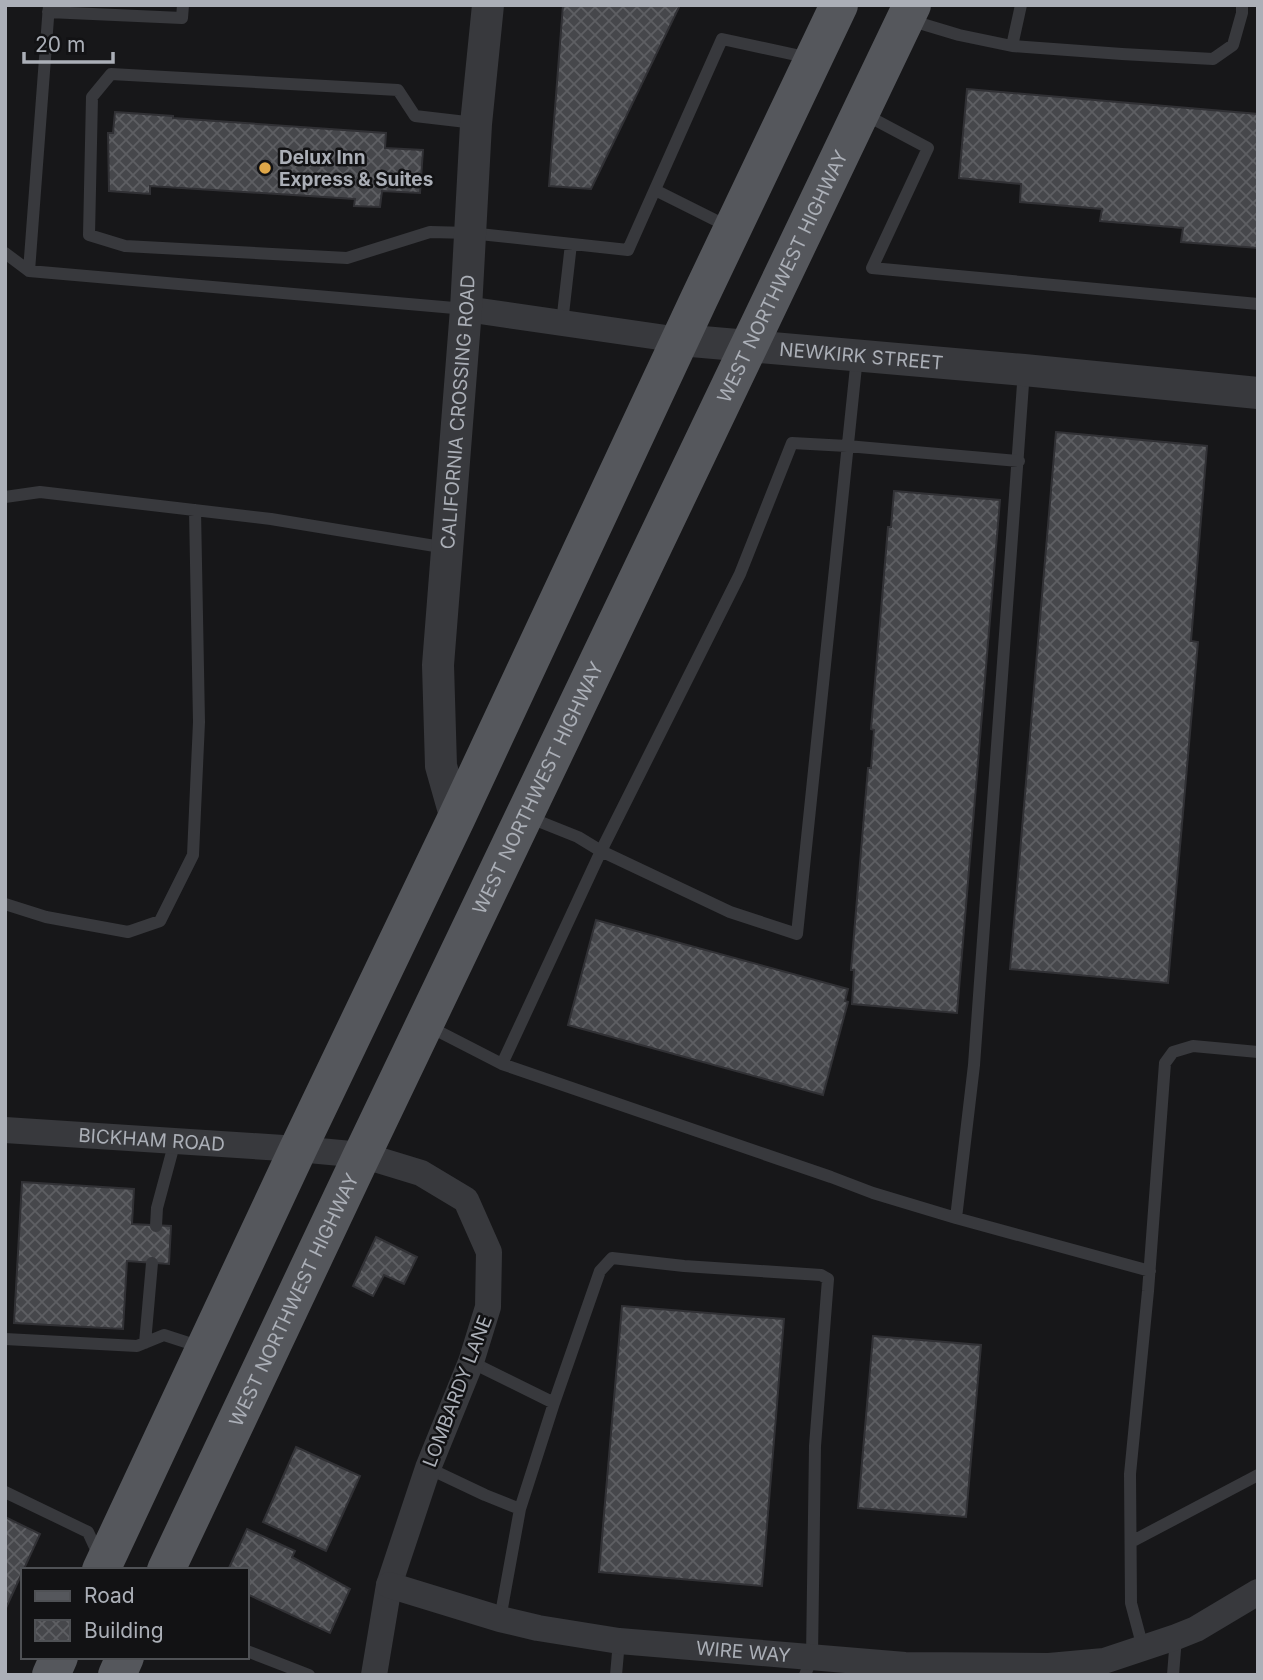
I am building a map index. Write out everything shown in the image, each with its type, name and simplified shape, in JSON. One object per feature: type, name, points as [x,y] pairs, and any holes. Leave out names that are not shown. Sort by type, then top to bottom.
[{"type":"main road","points":[[105,1568],[204,1348],[839,5]]},
{"type":"main road","name":"WEST NORTHWEST HIGHWAY","points":[[167,1568],[424,1024],[909,12]]},
{"type":"main road","points":[[51,1675],[58,1659]]},
{"type":"main road","points":[[117,1675],[124,1659]]},
{"type":"street","name":"CALIFORNIA CROSSING ROAD","points":[[456,819],[441,765],[438,665],[466,309],[476,124],[488,5]]},
{"type":"street","name":"NEWKIRK STREET","points":[[466,309],[680,340],[1258,393]]},
{"type":"street","name":"BICKHAM ROAD","points":[[5,1130],[298,1149]]},
{"type":"street","name":"LOMBARDY LANE","points":[[298,1149],[362,1155],[421,1173],[466,1200],[489,1252],[488,1307],[471,1362],[428,1468],[389,1585],[374,1675]]},
{"type":"street","name":"WIRE WAY","points":[[389,1585],[538,1628],[808,1666],[1049,1667],[1104,1661],[1196,1629],[1258,1592]]},
{"type":"lane","points":[[29,271],[49,9],[182,18],[183,5]]},
{"type":"lane","points":[[1012,46],[1021,5]]},
{"type":"lane","points":[[909,12],[959,35],[1012,46],[1213,59],[1233,45],[1242,5]]},
{"type":"lane","points":[[476,124],[415,116],[398,90],[111,74],[92,97],[89,235],[125,246],[347,258],[430,232],[470,233],[628,250],[722,39],[814,59]]},
{"type":"lane","points":[[861,112],[928,148],[872,268],[1258,304]]},
{"type":"lane","points":[[655,190],[733,229]]},
{"type":"lane","points":[[562,323],[571,244]]},
{"type":"lane","points":[[5,253],[29,271],[466,309]]},
{"type":"lane","points":[[525,815],[578,836],[600,851],[730,912],[797,934],[857,356]]},
{"type":"lane","points":[[956,1218],[974,1065],[1024,370]]},
{"type":"lane","points":[[502,1064],[600,851],[740,574],[792,443],[1019,461]]},
{"type":"lane","points":[[5,497],[40,492],[271,519],[447,548]]},
{"type":"lane","points":[[5,904],[46,917],[128,932],[160,921],[193,855],[199,722],[195,510]]},
{"type":"lane","points":[[424,1024],[502,1064],[873,1193],[1150,1271]]},
{"type":"lane","points":[[1143,1648],[1131,1603],[1130,1474],[1150,1271],[1165,1063],[1173,1052],[1193,1046],[1258,1052]]},
{"type":"lane","points":[[156,1226],[157,1208],[176,1141]]},
{"type":"lane","points":[[500,1619],[520,1508],[600,1271],[612,1258],[684,1266],[821,1275],[828,1279],[815,1446],[808,1666]]},
{"type":"lane","points":[[145,1343],[152,1263]]},
{"type":"lane","points":[[5,1339],[137,1346],[164,1335],[204,1348]]},
{"type":"lane","points":[[471,1362],[554,1403]]},
{"type":"lane","points":[[428,1468],[520,1508]]},
{"type":"lane","points":[[1131,1542],[1258,1475]]},
{"type":"lane","points":[[5,1492],[88,1532],[105,1568]]},
{"type":"lane","points":[[1173,1675],[1176,1637]]},
{"type":"lane","points":[[616,1675],[619,1641]]},
{"type":"lane","points":[[248,1651],[309,1675]]},
{"type":"building","points":[[563,5],[680,5],[591,189],[549,186]]},
{"type":"building","points":[[967,89],[1258,114],[1258,248],[1181,242],[1183,228],[1100,221],[1102,209],[1020,202],[1021,184],[959,178]]},
{"type":"building","name":"Delux Inn Express & Suites","points":[[115,112],[386,133],[385,148],[423,150],[420,193],[382,191],[380,207],[354,206],[355,199],[150,186],[150,194],[109,191],[108,133],[113,133]]},
{"type":"building","points":[[1056,432],[1207,446],[1191,641],[1198,642],[1168,983],[1010,969]]},
{"type":"building","points":[[894,491],[1000,500],[957,1013],[852,1004],[854,970],[851,970],[868,768],[871,768],[874,730],[871,729],[888,527],[891,527]]},
{"type":"building","points":[[596,920],[848,989],[845,1001],[848,1002],[823,1095],[568,1025]]},
{"type":"building","points":[[22,1182],[134,1189],[132,1224],[171,1226],[169,1264],[127,1261],[123,1329],[14,1323]]},
{"type":"building","points":[[376,1237],[417,1257],[404,1284],[384,1275],[373,1296],[353,1286]]},
{"type":"building","points":[[622,1306],[784,1319],[762,1586],[599,1572]]},
{"type":"building","points":[[873,1336],[981,1345],[966,1517],[858,1508]]},
{"type":"building","points":[[296,1447],[360,1476],[326,1551],[263,1522]]},
{"type":"building","points":[[5,1517],[40,1534],[24,1568],[21,1568],[21,1575],[5,1610]]},
{"type":"building","points":[[247,1529],[295,1551],[292,1557],[350,1589],[330,1633],[248,1594],[248,1568],[229,1568]]},
{"type":"place","name":"Delux Inn Express & Suites","points":[[265,168]]}]
